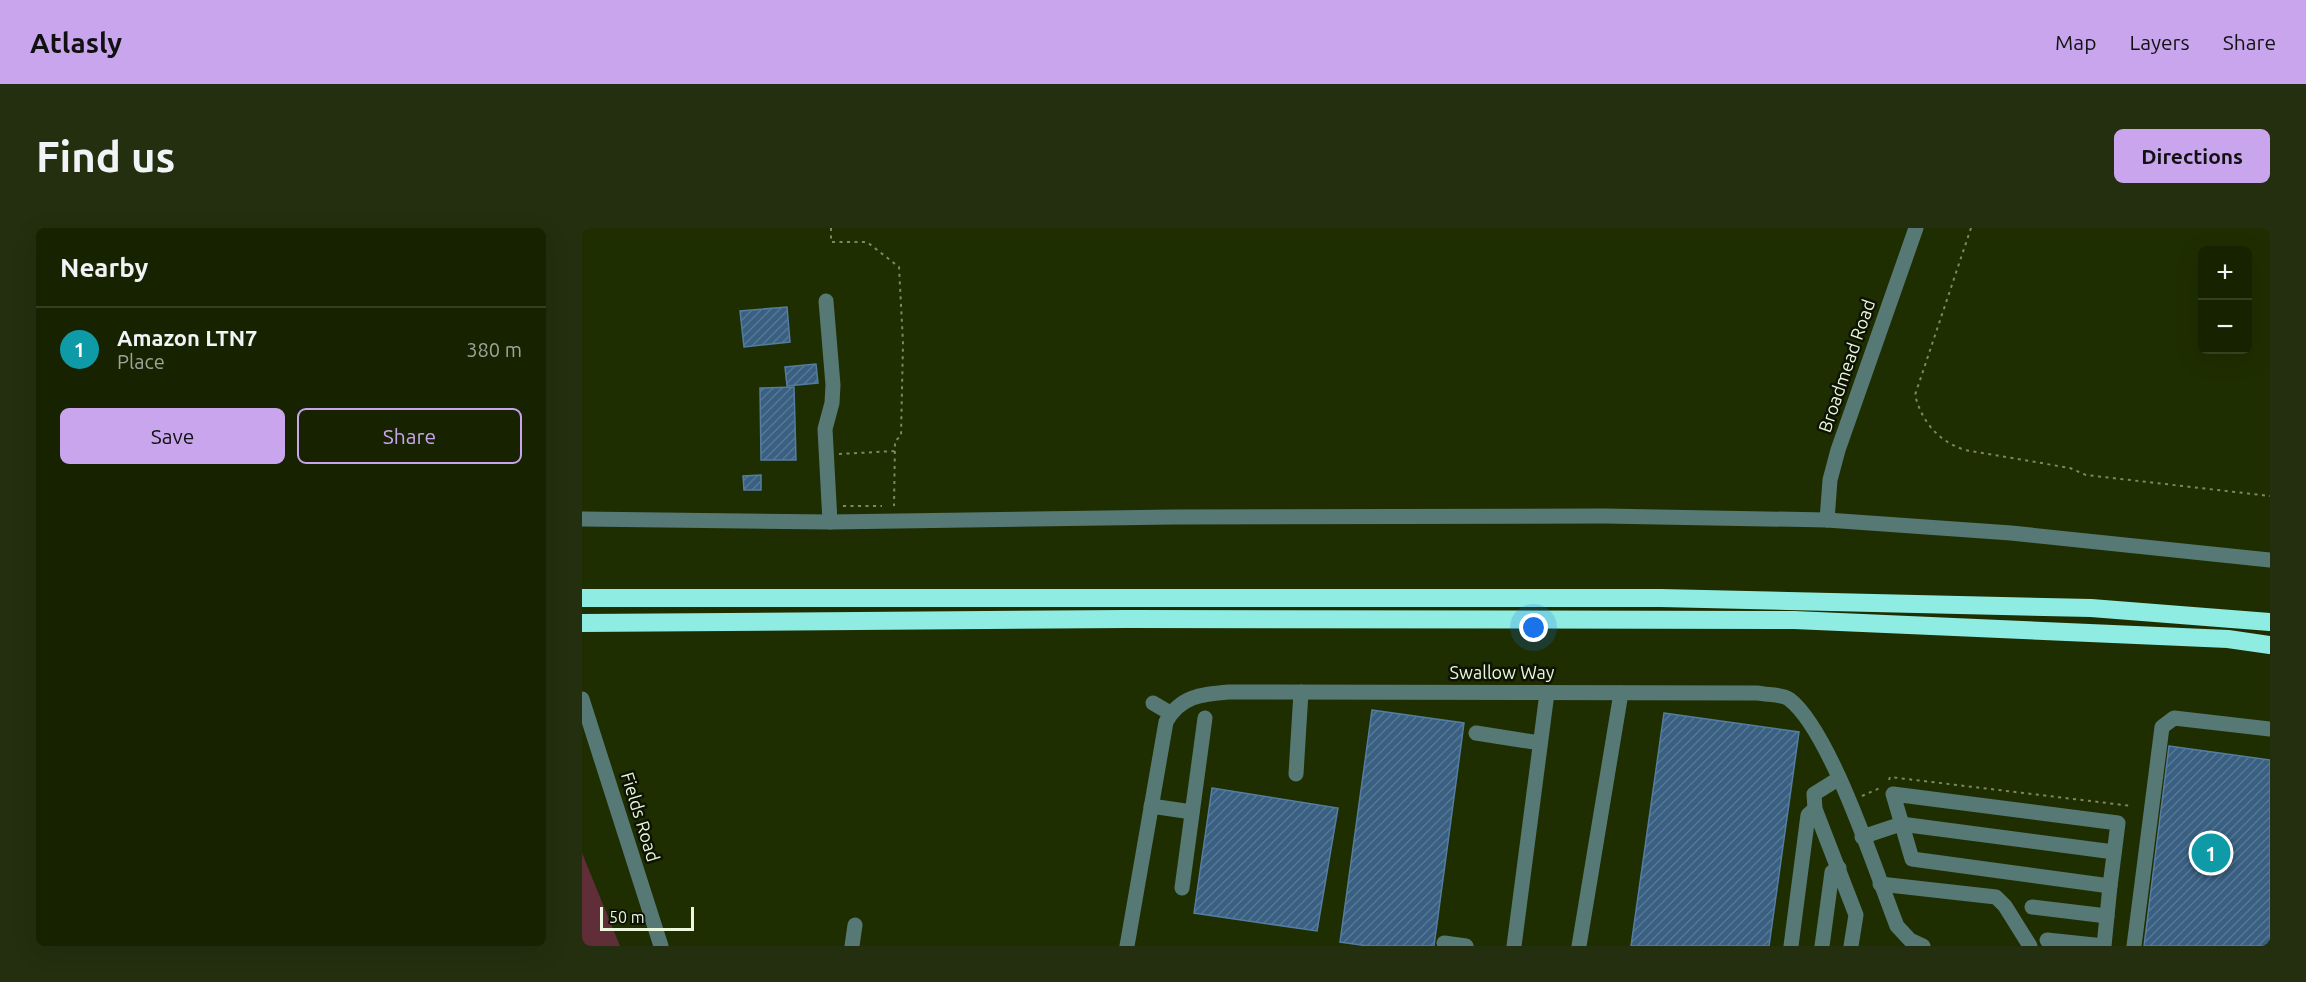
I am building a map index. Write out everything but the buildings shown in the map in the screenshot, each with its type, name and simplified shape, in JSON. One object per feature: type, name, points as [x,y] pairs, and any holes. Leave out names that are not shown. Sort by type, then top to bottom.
[{"type":"highway","points":[[582,598],[1661,597],[2091,608],[2270,622]]},
{"type":"highway","points":[[582,623],[1126,619],[1794,620],[2228,639],[2270,645]]},
{"type":"street","name":"Broadmead Road","points":[[1827,520],[1830,480],[1838,450],[1916,228]]},
{"type":"street","points":[[826,301],[833,385],[832,403],[825,429],[830,522]]},
{"type":"street","points":[[582,519],[830,522],[1198,517],[1604,516],[1827,520],[2011,533],[2270,560]]},
{"type":"street","points":[[1296,774],[1301,692]]},
{"type":"street","name":"Swallow Way","points":[[1170,713],[1178,704],[1203,694],[1301,692],[1758,693],[1787,697],[1806,715],[1838,779],[1897,926],[1910,940],[1923,946]]},
{"type":"street","points":[[1514,946],[1546,693]]},
{"type":"street","points":[[1579,946],[1621,693]]},
{"type":"street","name":"Fields Road","points":[[582,699],[661,946]]},
{"type":"street","points":[[1127,946],[1166,722],[1170,713],[1153,703]]},
{"type":"street","points":[[1182,888],[1205,718]]},
{"type":"street","points":[[2134,946],[2162,727],[2174,718],[2270,729]]},
{"type":"street","points":[[1476,734],[1540,743]]},
{"type":"street","points":[[1838,779],[1814,794],[1815,809],[1856,915],[1851,946]]},
{"type":"street","points":[[2047,940],[2104,946],[2118,823],[1893,794],[1912,859],[2110,886]]},
{"type":"street","points":[[1151,806],[1192,812]]},
{"type":"street","points":[[1791,946],[1809,815],[1815,809]]},
{"type":"street","points":[[1862,837],[1901,825],[2114,852]]},
{"type":"street","points":[[1822,946],[1832,872],[1839,868]]},
{"type":"street","points":[[1880,884],[1996,897],[2005,906],[2030,946]]},
{"type":"street","points":[[2032,907],[2107,916]]},
{"type":"street","points":[[852,946],[855,925]]},
{"type":"street","points":[[1444,943],[1467,946]]},
{"type":"path","points":[[830,506],[895,506],[895,441],[901,436],[902,378],[898,267],[867,242],[831,242],[831,228]]},
{"type":"path","points":[[1971,228],[1919,376],[1915,395],[1919,411],[1934,431],[1948,444],[1965,450],[2070,468],[2086,475],[2270,496]]},
{"type":"path","points":[[827,455],[895,451]]},
{"type":"path","points":[[1848,801],[1887,785],[1890,777],[2132,806]]},
{"type":"shaded area","points":[[582,853],[620,946],[582,946]]},
{"type":"place","name":"Amazon LTN7","points":[[2211,853]]}]
